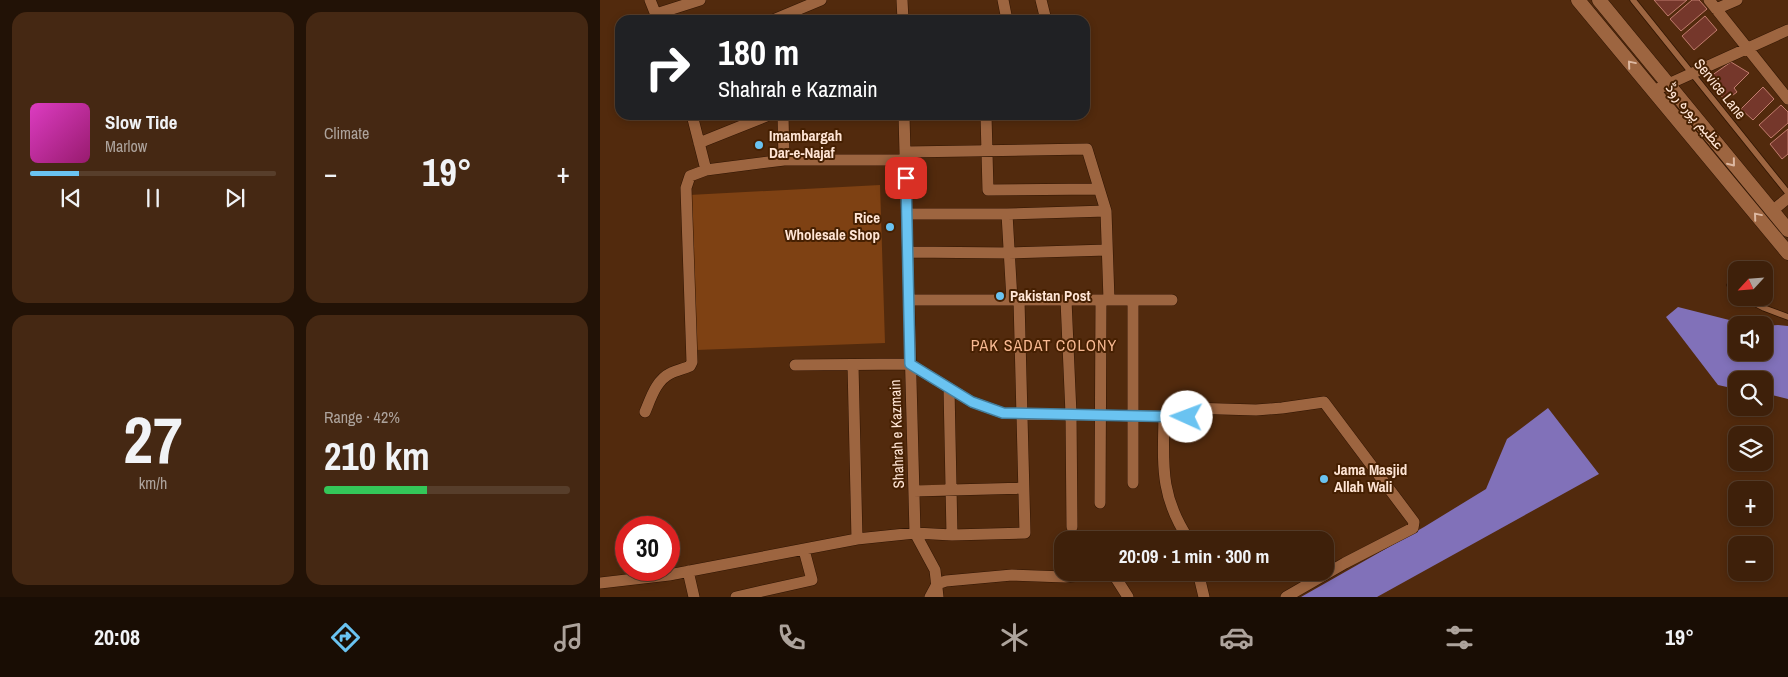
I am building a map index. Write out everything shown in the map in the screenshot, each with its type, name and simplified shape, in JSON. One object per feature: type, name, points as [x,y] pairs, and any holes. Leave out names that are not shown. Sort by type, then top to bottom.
[{"type":"main road","name":"عظیم پورہ روڈ","points":[[1578,0],[1788,253]]},
{"type":"main road","name":"عظیم پورہ روڈ","points":[[1599,0],[1788,230]]},
{"type":"street","points":[[650,0],[656,15]]},
{"type":"street","points":[[662,15],[700,0]]},
{"type":"street","points":[[783,15],[797,5],[821,0]]},
{"type":"street","points":[[902,0],[903,15]]},
{"type":"street","points":[[1003,0],[1006,15]]},
{"type":"street","points":[[1041,0],[1045,15]]},
{"type":"street","points":[[1737,0],[1713,4],[1746,49],[1788,99]]},
{"type":"street","points":[[1653,91],[1691,72],[1788,30]]},
{"type":"street","points":[[693,120],[706,170]]},
{"type":"street","points":[[700,143],[758,120]]},
{"type":"street","points":[[783,120],[784,160]]},
{"type":"street","name":"Shahrah e Kazmain","points":[[904,120],[915,532],[936,570],[937,594]]},
{"type":"street","points":[[986,120],[988,190],[1100,189]]},
{"type":"street","points":[[645,412],[654,390],[662,378],[692,364],[686,188],[690,176],[706,170],[784,160],[1088,149],[1106,211],[1107,250],[1100,503]]},
{"type":"street","points":[[1772,211],[1788,198]]},
{"type":"street","points":[[907,214],[1007,214],[1106,211]]},
{"type":"street","points":[[600,582],[688,572],[857,539],[915,532],[952,535],[1025,533],[1023,412],[1007,214]]},
{"type":"street","points":[[908,252],[1009,253],[1107,250]]},
{"type":"street","points":[[909,300],[1172,300]]},
{"type":"street","points":[[1066,300],[1071,414],[1072,526]]},
{"type":"street","points":[[1133,300],[1133,483]]},
{"type":"street","points":[[795,365],[910,364],[972,402],[1003,413],[1187,417],[1189,408],[1256,410],[1324,402],[1414,522],[1413,528],[1345,563],[1286,597]]},
{"type":"street","points":[[853,365],[857,539]]},
{"type":"street","points":[[949,388],[952,535]]},
{"type":"street","points":[[1164,416],[1163,475],[1166,489],[1183,531]]},
{"type":"street","points":[[914,491],[1023,488]]},
{"type":"street","points":[[736,597],[812,580],[804,550]]},
{"type":"street","points":[[688,572],[694,597]]},
{"type":"street","points":[[937,594],[946,581],[1012,575],[1064,577],[1103,573],[1114,575],[1128,597]]},
{"type":"street","points":[[1200,581],[1204,597]]},
{"type":"lane","name":"Service Lane","points":[[1633,0],[1788,193]]},
{"type":"lane","points":[[1760,306],[1788,317]]},
{"type":"shaded area","points":[[880,185],[885,343],[696,350],[689,195]]},
{"type":"shaded area","points":[[1678,307],[1728,320],[1728,361],[1773,361],[1773,325],[1788,326],[1788,399],[1773,395],[1773,371],[1728,371],[1728,387],[1718,385],[1666,317]]},
{"type":"shaded area","points":[[1548,408],[1599,474],[1377,597],[1301,597],[1329,581],[1334,581],[1334,578],[1486,489],[1507,439]]},
{"type":"building","points":[[1654,0],[1687,0],[1668,16]]},
{"type":"building","points":[[1692,0],[1699,0],[1707,9],[1681,31],[1670,19]]},
{"type":"building","points":[[1705,16],[1717,30],[1694,50],[1682,36]]},
{"type":"building","points":[[1731,62],[1749,73],[1734,88],[1737,92],[1725,101],[1708,78]]},
{"type":"building","points":[[1763,87],[1774,99],[1753,120],[1741,109]]},
{"type":"building","points":[[1781,105],[1788,112],[1788,123],[1771,138],[1759,125]]},
{"type":"building","points":[[1788,129],[1788,154],[1782,159],[1770,144]]},
{"type":"place","name":"Imambargah Dar-e-Najaf","points":[[759,145]]},
{"type":"place","name":"Rice Wholesale Shop","points":[[890,227]]},
{"type":"place","name":"Pakistan Post","points":[[1000,296]]},
{"type":"place","name":"Jama Masjid Allah Wali","points":[[1324,479]]},
{"type":"district","name":"PAK SADAT COLONY","points":[[1044,345]]},
{"type":"route","points":[[906,178],[910,364],[972,402],[1003,413],[1187,417]]}]
